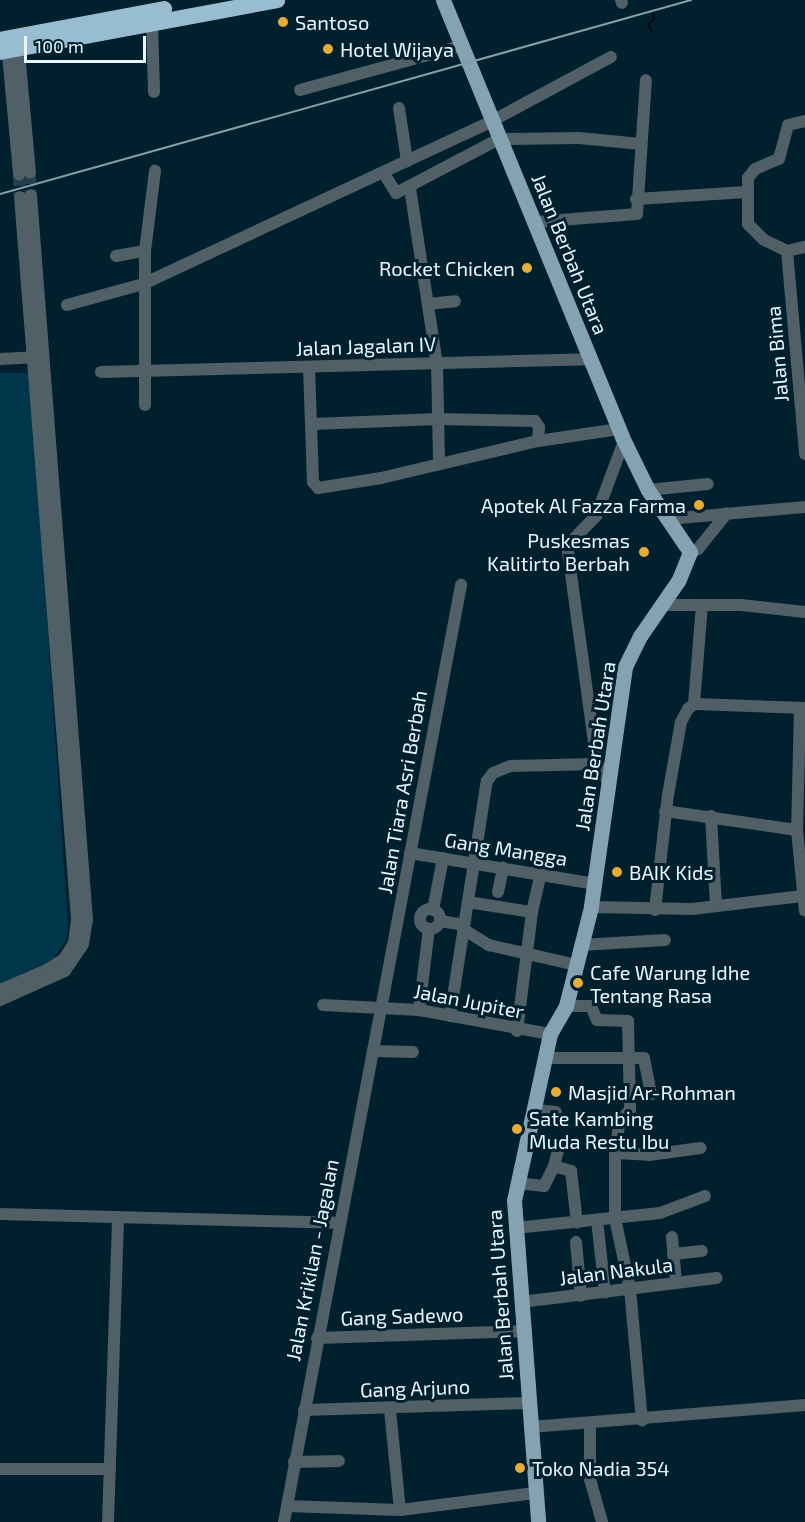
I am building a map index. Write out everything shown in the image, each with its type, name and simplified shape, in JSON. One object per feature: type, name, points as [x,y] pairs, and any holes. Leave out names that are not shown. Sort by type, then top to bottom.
[{"type":"highway","points":[[8,44],[213,0]]},
{"type":"highway","points":[[8,44],[152,23],[276,0]]},
{"type":"main road","name":"Jalan Berbah Utara","points":[[442,0],[621,435],[648,490],[690,552],[678,581],[633,648],[625,667],[591,907],[566,1006],[550,1034],[530,1138],[518,1183],[515,1228],[538,1522]]},
{"type":"street","points":[[152,23],[154,92]]},
{"type":"street","points":[[8,44],[24,173]]},
{"type":"street","points":[[300,90],[461,46]]},
{"type":"street","points":[[67,305],[143,284],[492,121],[611,57]]},
{"type":"street","points":[[535,222],[633,216],[646,80]]},
{"type":"street","points":[[399,108],[407,161]]},
{"type":"street","points":[[805,121],[788,125],[779,159],[755,169],[748,178],[746,217],[752,231],[787,251],[805,247]]},
{"type":"street","points":[[383,172],[393,193],[410,188],[499,139],[579,138],[640,144]]},
{"type":"street","points":[[145,405],[143,284],[155,171]]},
{"type":"street","points":[[410,188],[437,364],[439,463]]},
{"type":"street","points":[[636,199],[747,192]]},
{"type":"street","points":[[0,990],[57,965],[70,951],[77,932],[54,555],[26,196]]},
{"type":"street","name":"Jalan Bima","points":[[787,251],[805,454]]},
{"type":"street","points":[[116,256],[145,252]]},
{"type":"street","points":[[428,304],[455,301]]},
{"type":"street","points":[[0,359],[40,357]]},
{"type":"street","name":"Jalan Jagalan IV","points":[[101,372],[589,359]]},
{"type":"street","points":[[309,367],[313,482],[318,488],[538,441],[621,435],[596,516],[567,546],[597,764],[609,783]]},
{"type":"street","points":[[312,424],[439,419],[535,421],[539,427],[538,441]]},
{"type":"street","points":[[648,490],[708,484]]},
{"type":"street","points":[[668,519],[805,507]]},
{"type":"street","points":[[690,552],[698,549],[727,513]]},
{"type":"street","points":[[0,1000],[65,971],[79,954],[86,934],[54,555]]},
{"type":"street","name":"Jalan Tiara Asri Berbah","points":[[381,1005],[401,915],[410,853],[461,585]]},
{"type":"street","points":[[661,605],[741,605],[805,612]]},
{"type":"street","points":[[655,910],[665,811],[681,722],[694,704],[702,605]]},
{"type":"street","points":[[694,704],[803,709],[797,830],[805,911]]},
{"type":"street","points":[[450,1016],[483,791],[493,773],[510,766],[597,764]]},
{"type":"street","points":[[665,811],[797,830]]},
{"type":"street","points":[[711,816],[716,906]]},
{"type":"street","name":"Gang Mangga","points":[[410,853],[595,884]]},
{"type":"street","points":[[419,1010],[435,925],[433,910],[443,858]]},
{"type":"street","points":[[498,892],[503,868]]},
{"type":"street","points":[[517,1031],[532,912],[541,874]]},
{"type":"street","points":[[591,907],[655,910],[716,906],[802,896]]},
{"type":"street","points":[[468,902],[532,912]]},
{"type":"street","points":[[421,918],[425,911],[433,910]]},
{"type":"street","points":[[401,915],[421,918],[435,925],[464,927],[489,945],[576,965]]},
{"type":"street","points":[[581,945],[664,940]]},
{"type":"street","name":"Jalan Jupiter","points":[[323,1005],[381,1005],[419,1010],[517,1031],[550,1034]]},
{"type":"street","name":"Jalan Krikilan - Jagalan","points":[[284,1522],[338,1223],[381,1005]]},
{"type":"street","points":[[566,1006],[591,1006],[598,1020],[626,1019],[630,1110],[620,1120],[615,1153],[615,1218],[630,1289],[642,1420]]},
{"type":"street","points":[[373,1051],[413,1052]]},
{"type":"street","points":[[546,1058],[646,1060],[651,1094]]},
{"type":"street","points":[[536,1110],[556,1112]]},
{"type":"street","points":[[518,1183],[544,1186],[554,1166],[558,1146],[530,1138]]},
{"type":"street","points":[[615,1153],[649,1155],[701,1148]]},
{"type":"street","points":[[554,1166],[571,1171],[577,1223]]},
{"type":"street","points":[[515,1228],[660,1213],[705,1196]]},
{"type":"street","points":[[0,1214],[338,1223]]},
{"type":"street","points":[[108,1522],[118,1217]]},
{"type":"street","points":[[597,1220],[605,1293]]},
{"type":"street","points":[[672,1238],[676,1283]]},
{"type":"street","points":[[576,1242],[581,1296]]},
{"type":"street","points":[[673,1254],[702,1251]]},
{"type":"street","name":"Jalan Nakula","points":[[520,1302],[717,1278]]},
{"type":"street","name":"Gang Sadewo","points":[[317,1338],[524,1331]]},
{"type":"street","name":"Gang Arjuno","points":[[304,1410],[390,1410],[528,1403]]},
{"type":"street","points":[[531,1427],[642,1420],[805,1405]]},
{"type":"street","points":[[390,1410],[400,1510]]},
{"type":"street","points":[[590,1424],[590,1479],[602,1522]]},
{"type":"street","points":[[294,1462],[339,1461]]},
{"type":"street","points":[[0,1469],[110,1469]]},
{"type":"street","points":[[287,1506],[400,1510],[535,1493]]},
{"type":"shaded area","points":[[0,373],[30,373],[68,924],[67,939],[51,962],[0,984]]},
{"type":"waterway","points":[[652,32],[648,24],[654,19],[653,13]]},
{"type":"tunnel","points":[[30,172],[31,195]]},
{"type":"tunnel","points":[[19,174],[20,197]]},
{"type":"railway","points":[[0,194],[691,0]]},
{"type":"place","name":"Santoso","points":[[283,22]]},
{"type":"place","name":"Hotel Wijaya","points":[[328,49]]},
{"type":"place","name":"Rocket Chicken","points":[[527,268]]},
{"type":"place","name":"Apotek Al Fazza Farma","points":[[699,505]]},
{"type":"place","name":"Puskesmas Kalitirto Berbah","points":[[644,552]]},
{"type":"place","name":"BAIK Kids","points":[[617,872]]},
{"type":"place","name":"Cafe Warung Idhe Tentang Rasa","points":[[578,983]]},
{"type":"place","name":"Masjid Ar-Rohman","points":[[556,1092]]},
{"type":"place","name":"Sate Kambing Muda Restu Ibu","points":[[517,1129]]},
{"type":"place","name":"Toko Nadia 354","points":[[520,1468]]}]
